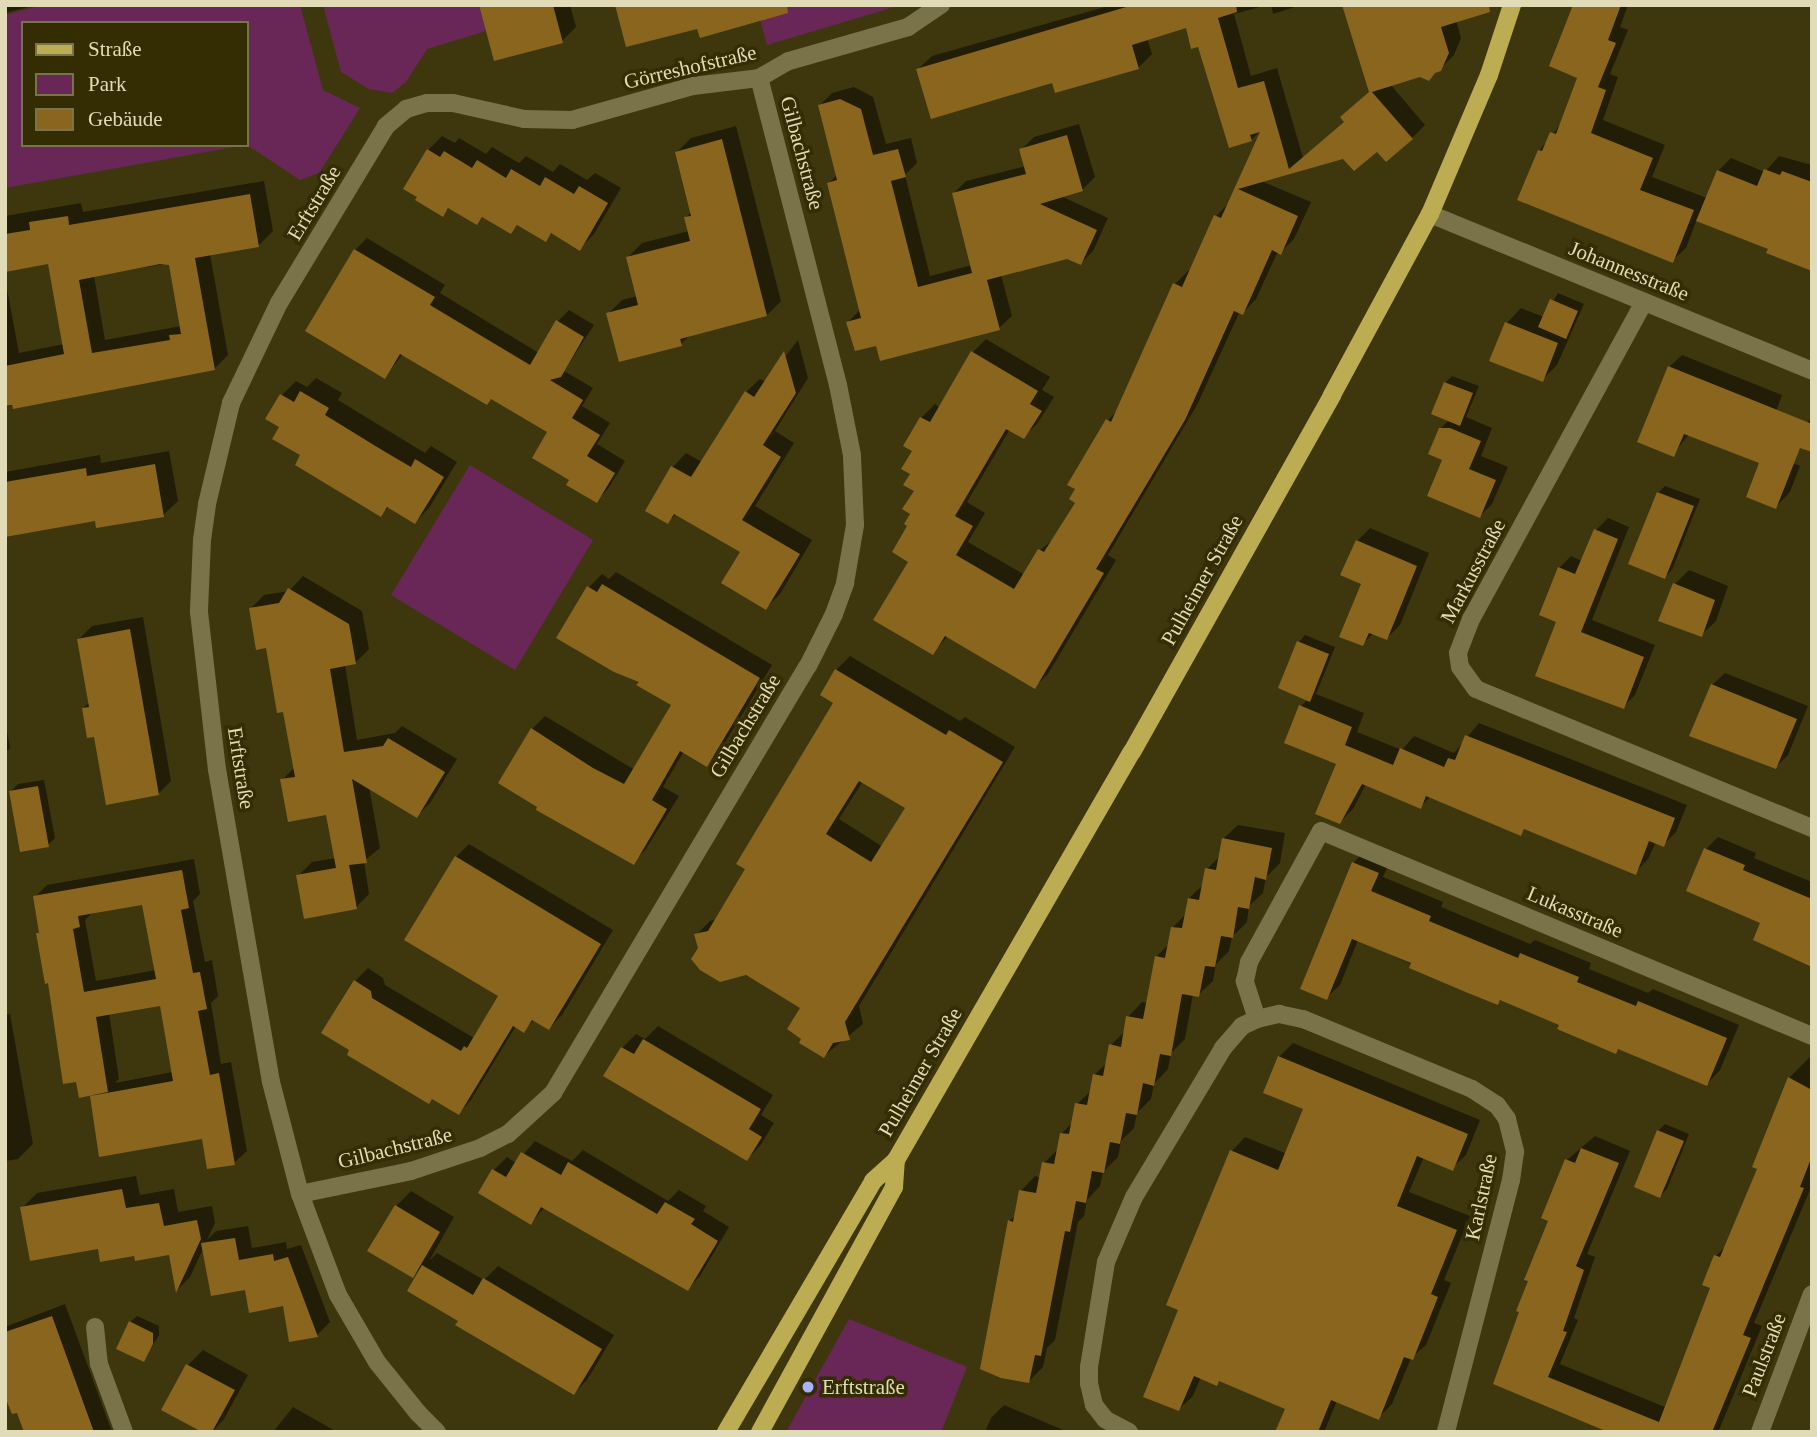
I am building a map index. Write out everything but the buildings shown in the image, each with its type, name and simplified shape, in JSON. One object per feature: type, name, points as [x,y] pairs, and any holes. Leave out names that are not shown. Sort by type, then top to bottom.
[{"type":"main road","name":"Pulheimer Straße","points":[[726,1432],[873,1181],[896,1160],[1132,752],[1430,214],[1489,75],[1512,5]]},
{"type":"main road","name":"Pulheimer Straße","points":[[760,1432],[894,1187],[896,1160]]},
{"type":"street","name":"Görreshofstraße","points":[[398,114],[414,105],[441,103],[524,119],[572,120],[692,86],[759,78],[789,61],[908,27],[941,5]]},
{"type":"street","name":"Gilbachstraße","points":[[300,1194],[411,1171],[480,1148],[508,1134],[553,1093],[808,666],[834,614],[845,583],[855,525],[852,455],[838,385],[759,78]]},
{"type":"street","name":"Erftstraße","points":[[398,114],[386,126],[279,303],[241,378],[218,453],[202,540],[200,611],[203,663],[217,770],[271,1082],[300,1194],[325,1265],[352,1321],[397,1388],[437,1432]]},
{"type":"street","name":"Johannesstraße","points":[[1430,214],[1812,371]]},
{"type":"street","name":"Markusstraße","points":[[1644,302],[1471,619],[1458,653],[1460,667],[1476,689],[1812,828]]},
{"type":"street","name":"Lukasstraße","points":[[1256,1018],[1245,981],[1249,962],[1321,831],[1812,1036]]},
{"type":"street","name":"Karlstraße","points":[[1256,1018],[1279,1014],[1303,1018],[1472,1088],[1497,1105],[1507,1119],[1515,1152],[1511,1180],[1446,1432]]},
{"type":"street","points":[[1129,1432],[1105,1419],[1094,1405],[1089,1384],[1089,1367],[1106,1262],[1118,1227],[1134,1197],[1223,1048],[1242,1026],[1256,1018]]},
{"type":"street","name":"Paulstraße","points":[[1760,1432],[1812,1294]]},
{"type":"street","points":[[95,1326],[99,1364],[124,1432]]},
{"type":"green space","points":[[43,5],[300,5],[323,90],[360,108],[319,173],[300,180],[248,146],[248,21],[21,21],[21,147],[234,147],[5,188],[5,15]]},
{"type":"green space","points":[[323,5],[479,5],[486,31],[427,49],[406,82],[392,93],[369,89],[341,72]]},
{"type":"green space","points":[[756,5],[901,5],[767,45]]},
{"type":"green space","points":[[470,465],[593,540],[515,670],[391,595]]},
{"type":"green space","points":[[849,1319],[967,1367],[941,1432],[786,1432]]},
{"type":"place","name":"Erftstraße","points":[[808,1387]]}]
